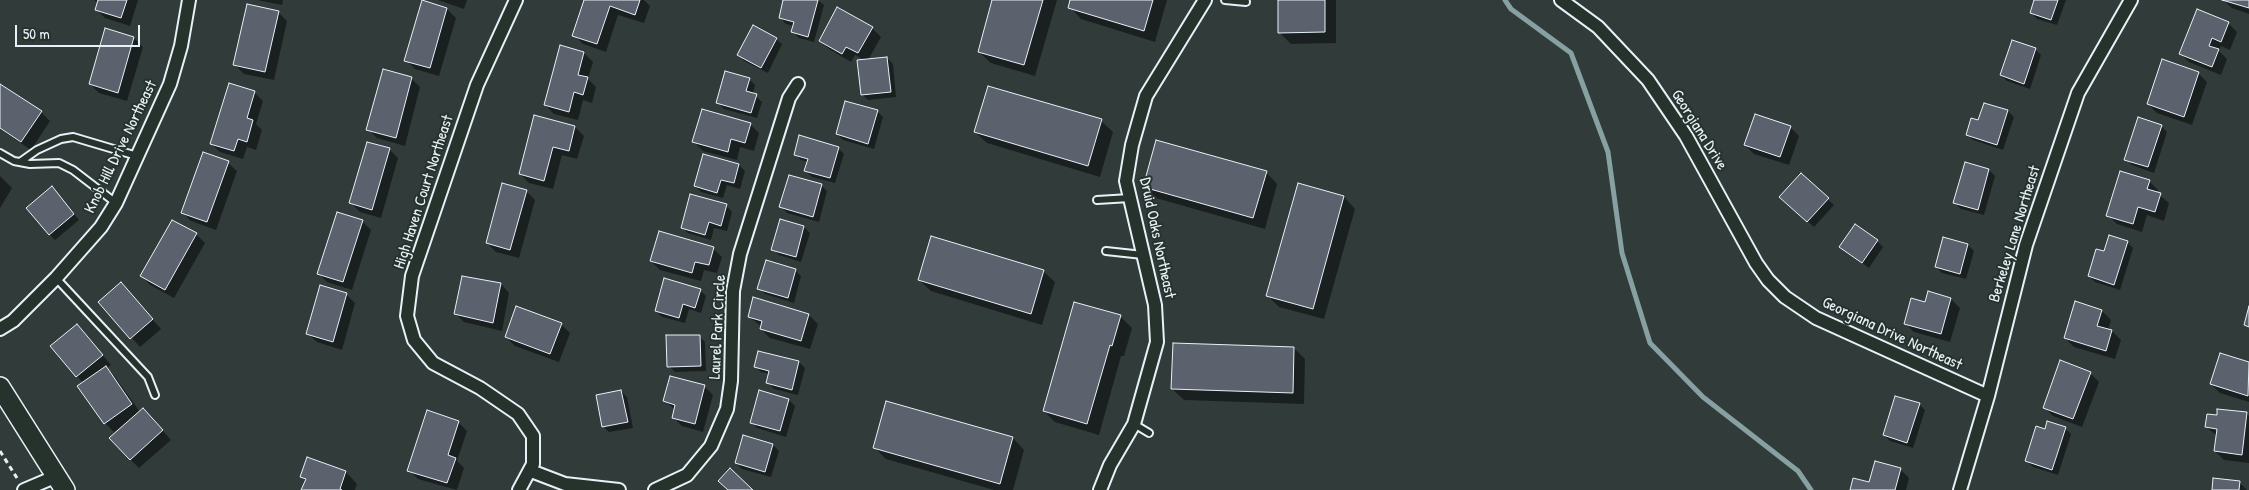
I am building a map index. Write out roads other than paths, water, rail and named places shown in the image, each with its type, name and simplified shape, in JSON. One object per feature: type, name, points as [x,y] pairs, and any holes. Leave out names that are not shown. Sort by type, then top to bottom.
[{"type":"main road","points":[[0,387],[61,483]]},
{"type":"street","name":"Knob Hill Drive Northeast","points":[[0,329],[13,321],[56,278],[101,227],[116,202],[170,84],[190,0]]},
{"type":"street","name":"High Haven Court Northeast","points":[[516,0],[477,86],[412,276],[406,316],[414,340],[433,363],[480,388],[518,414],[533,436],[533,464],[531,471],[519,490]]},
{"type":"street","name":"Druid Oaks Northeast","points":[[1100,490],[1110,465],[1134,424],[1157,342],[1155,305],[1126,181],[1132,146],[1146,96],[1206,0]]},
{"type":"street","name":"Georgiana Drive","points":[[1561,0],[1598,27],[1648,80],[1686,136],[1756,263],[1768,280],[1784,297]]},
{"type":"street","name":"Berkeley Lane Northeast","points":[[1960,490],[1988,396],[2026,245],[2078,93],[2131,0]]},
{"type":"street","name":"Laurel Park Circle","points":[[656,490],[687,475],[711,446],[728,410],[732,381],[733,291],[740,254],[789,98],[798,84]]},
{"type":"street","name":"Georgiana Drive Northeast","points":[[1784,297],[1816,318],[1988,396]]},
{"type":"street","points":[[531,471],[565,484],[619,490]]},
{"type":"street","points":[[22,487],[61,483]]},
{"type":"lane","points":[[1225,0],[1246,2]]},
{"type":"lane","points":[[20,162],[26,155],[61,139],[72,137],[137,156]]},
{"type":"lane","points":[[0,153],[20,162],[30,164],[59,163],[73,170],[116,202]]},
{"type":"lane","points":[[1097,200],[1130,198]]},
{"type":"lane","points":[[1106,251],[1143,255]]},
{"type":"lane","points":[[56,278],[148,377],[155,395]]},
{"type":"lane","points":[[1134,424],[1149,433]]},
{"type":"waterway","points":[[1505,0],[1511,9],[1571,53],[1608,152],[1622,253],[1650,343],[1703,397],[1798,471],[1811,490]]}]
